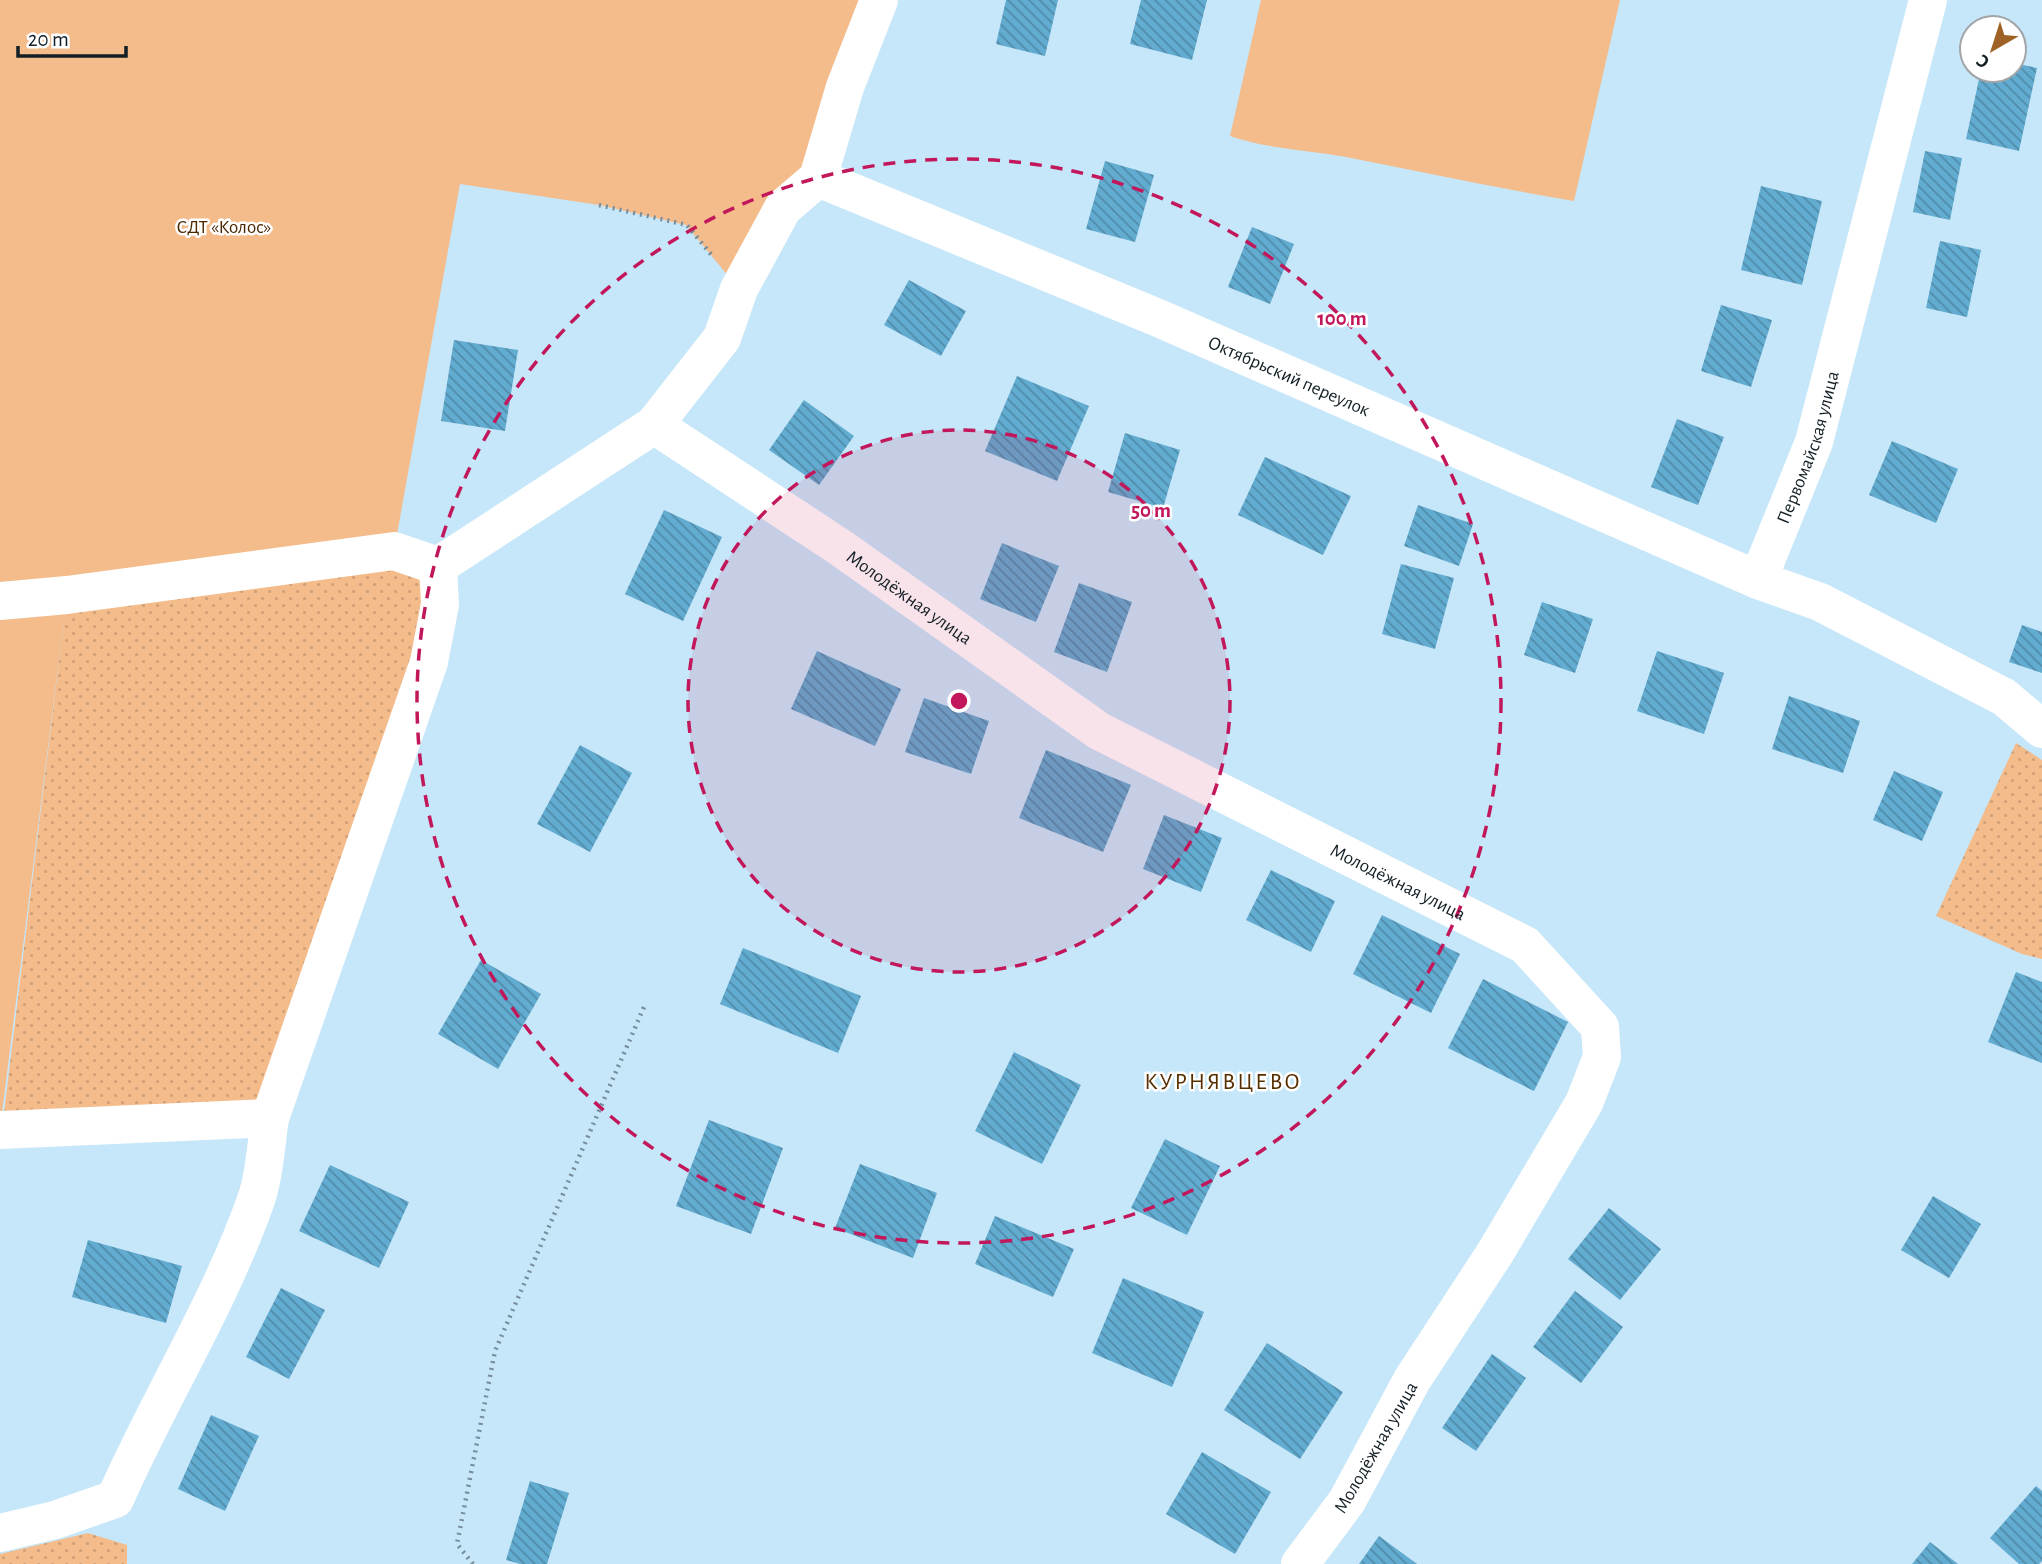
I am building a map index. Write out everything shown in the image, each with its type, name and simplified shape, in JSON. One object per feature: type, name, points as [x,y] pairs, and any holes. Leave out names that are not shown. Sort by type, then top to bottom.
[{"type":"street","points":[[438,566],[654,425],[722,338],[739,289],[783,208],[818,178],[845,87],[879,0]]},
{"type":"street","name":"Первомайская улица","points":[[1758,580],[1814,442],[1928,0]]},
{"type":"street","name":"Октябрьский переулок","points":[[818,178],[1156,317],[1758,580]]},
{"type":"street","name":"Молодёжная улица","points":[[654,425],[841,548],[1099,731],[1525,945],[1600,1027],[1602,1057],[1584,1103],[1495,1252],[1412,1380],[1347,1502],[1300,1564]]},
{"type":"street","points":[[0,601],[67,596],[394,551],[438,566]]},
{"type":"street","points":[[0,1534],[55,1520],[115,1499],[143,1436],[197,1337],[258,1195],[270,1118],[429,662],[440,604],[438,566]]},
{"type":"street","points":[[1758,580],[1819,603],[2004,697],[2042,729]]},
{"type":"street","points":[[0,1130],[270,1118]]},
{"type":"path","points":[[599,205],[687,225],[739,289]]},
{"type":"path","points":[[473,1564],[457,1544],[495,1351],[644,1007]]},
{"type":"green space","name":"СДТ «Колос»","points":[[0,0],[879,0],[845,87],[739,289],[686,225],[599,205],[460,184],[394,551],[67,596],[0,1129]]},
{"type":"green space","points":[[1261,0],[1620,0],[1574,201],[1346,157],[1258,144],[1230,136]]},
{"type":"green space","points":[[394,551],[440,604],[270,1118],[2,1129],[67,595]]},
{"type":"green space","points":[[2016,743],[2042,760],[2042,959],[2022,954],[1936,916]]},
{"type":"green space","points":[[88,1533],[127,1545],[127,1564],[0,1564],[0,1554]]},
{"type":"building","points":[[1006,0],[1058,0],[1045,56],[996,44]]},
{"type":"building","points":[[1141,0],[1207,0],[1192,60],[1130,44]]},
{"type":"building","points":[[2028,66],[2037,68],[2019,151],[1966,139],[1978,84],[2028,84]]},
{"type":"building","points":[[1925,151],[1962,158],[1950,220],[1913,212]]},
{"type":"building","points":[[1105,161],[1154,175],[1135,242],[1086,229]]},
{"type":"building","points":[[1761,186],[1822,201],[1802,285],[1741,270]]},
{"type":"building","points":[[1252,227],[1294,244],[1270,304],[1228,287]]},
{"type":"building","points":[[1940,241],[1981,250],[1967,317],[1926,308]]},
{"type":"building","points":[[909,280],[966,311],[941,356],[884,325]]},
{"type":"building","points":[[1721,305],[1772,320],[1751,387],[1701,371]]},
{"type":"building","points":[[454,340],[518,350],[505,431],[441,421]]},
{"type":"building","points":[[1017,376],[1089,406],[1057,481],[985,451]]},
{"type":"building","points":[[804,400],[854,436],[819,485],[769,450]]},
{"type":"building","points":[[1677,419],[1724,437],[1698,505],[1651,487]]},
{"type":"building","points":[[1125,433],[1180,450],[1163,508],[1108,492]]},
{"type":"building","points":[[1892,441],[1958,469],[1936,523],[1869,495]]},
{"type":"building","points":[[1265,457],[1351,496],[1323,555],[1238,515]]},
{"type":"building","points":[[1418,505],[1473,524],[1459,566],[1404,546]]},
{"type":"building","points":[[664,510],[722,537],[683,621],[625,594]]},
{"type":"building","points":[[1002,543],[1059,566],[1036,622],[980,599]]},
{"type":"building","points":[[1401,564],[1454,578],[1435,649],[1382,634]]},
{"type":"building","points":[[1079,583],[1132,602],[1107,672],[1054,652]]},
{"type":"building","points":[[1542,602],[1593,619],[1575,673],[1524,655]]},
{"type":"building","points":[[2022,625],[2042,632],[2042,673],[2009,662]]},
{"type":"building","points":[[817,651],[901,689],[875,746],[791,709]]},
{"type":"building","points":[[1657,651],[1724,673],[1704,734],[1637,711]]},
{"type":"building","points":[[1789,696],[1860,721],[1843,773],[1772,749]]},
{"type":"building","points":[[924,698],[989,721],[971,774],[905,752]]},
{"type":"building","points":[[580,745],[632,773],[590,852],[537,824]]},
{"type":"building","points":[[1046,750],[1131,785],[1103,852],[1019,818]]},
{"type":"building","points":[[1894,771],[1943,792],[1922,841],[1873,820]]},
{"type":"building","points":[[1164,815],[1222,838],[1201,892],[1143,869]]},
{"type":"building","points":[[1271,870],[1335,901],[1311,952],[1246,920]]},
{"type":"building","points":[[1382,915],[1460,954],[1431,1013],[1353,974]]},
{"type":"building","points":[[743,948],[861,996],[838,1053],[720,1004]]},
{"type":"building","points":[[481,960],[541,994],[498,1069],[438,1034]]},
{"type":"building","points":[[2016,972],[2042,982],[2042,1063],[1988,1042]]},
{"type":"building","points":[[1483,979],[1568,1022],[1534,1091],[1448,1048]]},
{"type":"building","points":[[1014,1052],[1081,1085],[1042,1164],[975,1131]]},
{"type":"building","points":[[709,1120],[783,1148],[751,1234],[676,1206]]},
{"type":"building","points":[[1165,1139],[1220,1166],[1187,1235],[1131,1208]]},
{"type":"building","points":[[860,1164],[937,1193],[913,1258],[835,1228]]},
{"type":"building","points":[[330,1165],[409,1202],[379,1268],[299,1231]]},
{"type":"building","points":[[1933,1196],[1981,1224],[1949,1278],[1901,1250]]},
{"type":"building","points":[[1609,1208],[1661,1249],[1620,1300],[1568,1259]]},
{"type":"building","points":[[995,1216],[1074,1249],[1053,1297],[975,1264]]},
{"type":"building","points":[[88,1240],[182,1266],[166,1323],[72,1297]]},
{"type":"building","points":[[1123,1278],[1204,1312],[1172,1387],[1092,1353]]},
{"type":"building","points":[[281,1288],[325,1310],[289,1379],[246,1357]]},
{"type":"building","points":[[1575,1291],[1623,1327],[1581,1383],[1533,1347]]},
{"type":"building","points":[[1267,1343],[1343,1392],[1300,1459],[1224,1410]]},
{"type":"building","points":[[1492,1354],[1526,1378],[1476,1451],[1442,1428]]},
{"type":"building","points":[[211,1415],[259,1436],[225,1511],[178,1489]]},
{"type":"building","points":[[1202,1452],[1271,1492],[1235,1554],[1166,1514]]},
{"type":"building","points":[[530,1481],[569,1493],[547,1564],[520,1564],[506,1560]]},
{"type":"building","points":[[2036,1486],[2042,1491],[2042,1561],[2039,1564],[2019,1564],[1990,1538]]},
{"type":"building","points":[[1379,1536],[1417,1564],[1359,1564]]},
{"type":"building","points":[[1930,1542],[1958,1564],[1912,1564]]},
{"type":"district","name":"КУРНЯВЦЕВО","points":[[1223,1081]]}]
